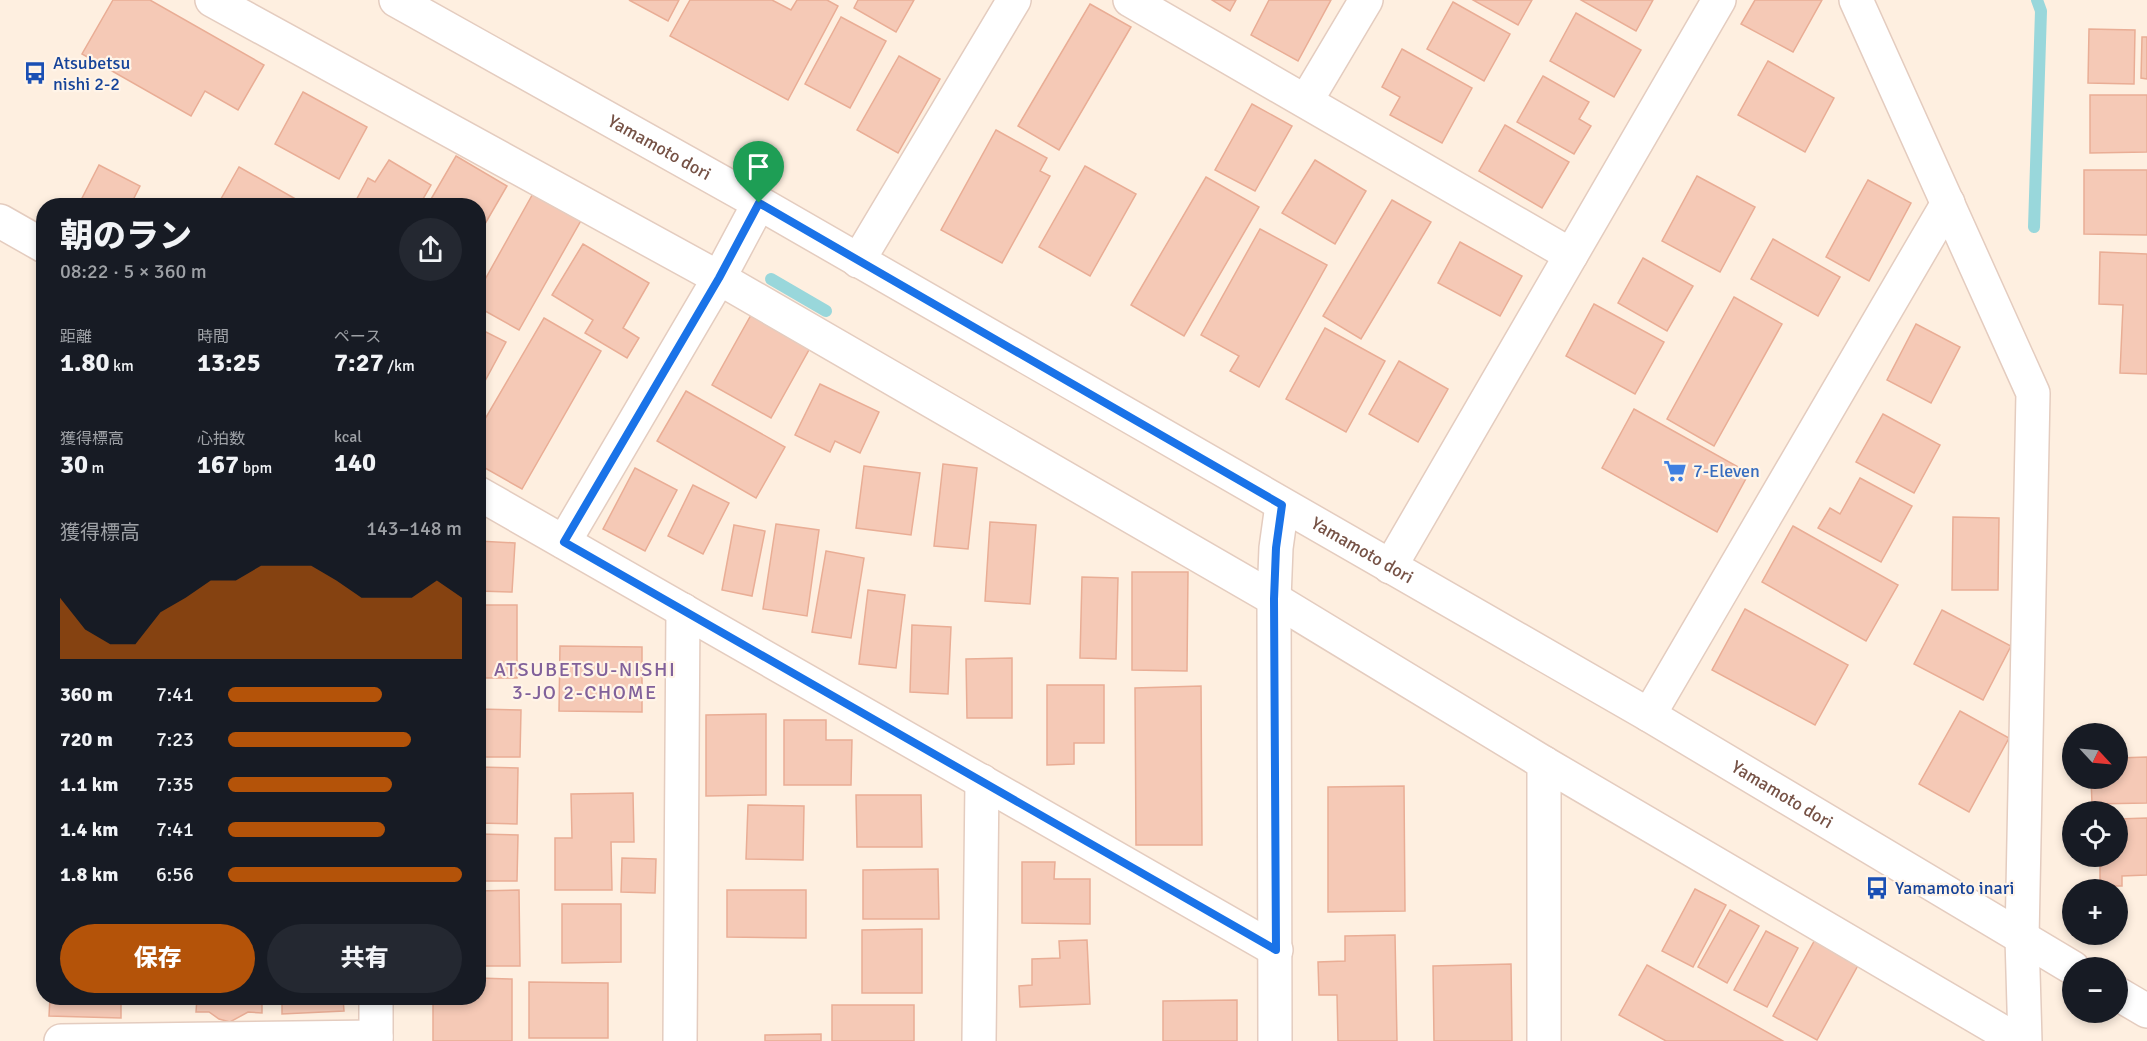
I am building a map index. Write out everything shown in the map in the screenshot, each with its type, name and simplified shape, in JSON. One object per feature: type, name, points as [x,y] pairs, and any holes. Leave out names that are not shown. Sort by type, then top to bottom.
[{"type":"street","points":[[212,0],[719,278],[1274,594],[1544,763],[2023,1035],[2022,938],[2034,393],[1856,0]]},
{"type":"street","name":"Yamamoto dori","points":[[396,0],[759,203],[1649,715],[2062,962]]},
{"type":"street","points":[[858,261],[1014,0]]},
{"type":"street","points":[[1130,0],[1571,255]]},
{"type":"street","points":[[1306,101],[1366,0]]},
{"type":"street","points":[[1390,567],[1719,0]]},
{"type":"street","points":[[564,542],[719,278],[759,203]]},
{"type":"street","points":[[1649,715],[1948,203]]},
{"type":"street","points":[[0,221],[36,241]]},
{"type":"street","points":[[486,498],[1276,950]]},
{"type":"street","points":[[1275,1041],[1274,594],[1276,548],[1282,505]]},
{"type":"street","points":[[680,1041],[684,610]]},
{"type":"street","points":[[1544,763],[1544,1041]]},
{"type":"street","points":[[979,1041],[982,782]]},
{"type":"street","points":[[2128,1000],[2147,1011]]},
{"type":"street","points":[[61,1041],[376,1039],[376,1005]]},
{"type":"building","points":[[113,0],[150,0],[264,65],[238,110],[205,91],[191,116],[82,54]]},
{"type":"building","points":[[629,0],[679,0],[668,21]]},
{"type":"building","points":[[690,0],[772,0],[791,10],[797,0],[827,0],[838,6],[788,100],[670,36]]},
{"type":"building","points":[[858,0],[914,0],[896,32],[854,8]]},
{"type":"building","points":[[1212,0],[1236,0],[1230,11]]},
{"type":"building","points":[[1269,0],[1331,0],[1298,61],[1251,35]]},
{"type":"building","points":[[1473,0],[1532,0],[1518,25]]},
{"type":"building","points":[[1581,0],[1653,0],[1636,31]]},
{"type":"building","points":[[1755,0],[1822,0],[1793,52],[1741,24]]},
{"type":"building","points":[[1453,2],[1510,34],[1484,81],[1427,49]]},
{"type":"building","points":[[1090,4],[1131,27],[1059,150],[1018,126]]},
{"type":"building","points":[[1576,13],[1641,50],[1614,97],[1550,61]]},
{"type":"building","points":[[841,17],[886,41],[850,108],[805,84]]},
{"type":"building","points":[[2089,29],[2135,30],[2134,84],[2088,83]]},
{"type":"building","points":[[2142,37],[2147,37],[2147,79],[2141,78]]},
{"type":"building","points":[[1402,49],[1472,88],[1442,143],[1390,115],[1400,97],[1382,87]]},
{"type":"building","points":[[899,56],[940,79],[898,153],[857,130]]},
{"type":"building","points":[[1768,61],[1834,98],[1805,152],[1738,115]]},
{"type":"building","points":[[1543,76],[1589,102],[1579,119],[1591,126],[1574,154],[1517,122]]},
{"type":"building","points":[[303,92],[367,127],[339,179],[275,144]]},
{"type":"building","points":[[2090,95],[2147,95],[2147,152],[2090,153]]},
{"type":"building","points":[[1252,104],[1292,126],[1255,191],[1215,170]]},
{"type":"building","points":[[1505,125],[1569,162],[1542,208],[1479,171]]},
{"type":"building","points":[[996,130],[1047,158],[1040,171],[1050,176],[1002,263],[941,230]]},
{"type":"building","points":[[456,156],[507,186],[486,222],[486,198],[432,198]]},
{"type":"building","points":[[389,160],[431,185],[424,198],[357,198],[368,178],[375,182]]},
{"type":"building","points":[[1315,160],[1366,191],[1335,244],[1282,213]]},
{"type":"building","points":[[99,165],[140,186],[134,198],[82,198]]},
{"type":"building","points":[[1085,166],[1136,194],[1090,276],[1039,247]]},
{"type":"building","points":[[239,167],[294,198],[222,198]]},
{"type":"building","points":[[2084,170],[2147,170],[2147,235],[2084,234]]},
{"type":"building","points":[[1697,176],[1755,207],[1720,272],[1662,241]]},
{"type":"building","points":[[1206,177],[1259,207],[1184,336],[1131,305]]},
{"type":"building","points":[[1868,180],[1911,203],[1869,281],[1826,257]]},
{"type":"building","points":[[535,190],[583,217],[519,330],[486,311],[486,278]]},
{"type":"building","points":[[1392,200],[1431,222],[1361,339],[1323,316]]},
{"type":"building","points":[[1260,229],[1327,265],[1259,387],[1230,371],[1239,356],[1201,335]]},
{"type":"building","points":[[1773,239],[1840,277],[1818,316],[1751,279]]},
{"type":"building","points":[[1460,242],[1522,276],[1500,316],[1438,283]]},
{"type":"building","points":[[583,244],[649,283],[623,328],[639,338],[627,358],[585,333],[593,320],[552,295]]},
{"type":"building","points":[[2100,252],[2147,254],[2147,374],[2120,373],[2123,305],[2099,304]]},
{"type":"building","points":[[1643,258],[1693,286],[1667,331],[1618,303]]},
{"type":"building","points":[[1734,297],[1782,324],[1714,446],[1667,419]]},
{"type":"building","points":[[1594,304],[1664,342],[1635,394],[1566,356]]},
{"type":"building","points":[[751,315],[810,348],[771,418],[712,385]]},
{"type":"building","points":[[544,318],[601,351],[522,489],[486,469],[486,417]]},
{"type":"building","points":[[1916,324],[1960,347],[1931,403],[1887,380]]},
{"type":"building","points":[[1325,328],[1385,361],[1346,432],[1286,399]]},
{"type":"building","points":[[486,332],[506,342],[486,379]]},
{"type":"building","points":[[1399,361],[1448,389],[1418,442],[1369,414]]},
{"type":"building","points":[[820,384],[879,412],[860,453],[835,441],[830,452],[795,435]]},
{"type":"building","points":[[686,391],[785,447],[756,498],[657,441]]},
{"type":"building","name":"7-Eleven","points":[[1634,409],[1749,473],[1717,532],[1602,468]]},
{"type":"building","points":[[1883,414],[1940,445],[1914,493],[1856,462]]},
{"type":"building","points":[[943,464],[977,468],[968,549],[934,546]]},
{"type":"building","points":[[864,466],[920,473],[911,535],[856,528]]},
{"type":"building","points":[[635,468],[677,490],[645,551],[603,529]]},
{"type":"building","points":[[1860,478],[1912,506],[1881,562],[1818,528],[1830,508],[1840,514]]},
{"type":"building","points":[[693,485],[729,503],[703,554],[668,536]]},
{"type":"building","points":[[1953,517],[1999,518],[1998,590],[1952,590]]},
{"type":"building","points":[[990,522],[1036,525],[1030,604],[985,601]]},
{"type":"building","points":[[776,524],[819,530],[807,616],[763,609]]},
{"type":"building","points":[[734,525],[765,531],[752,596],[722,590]]},
{"type":"building","points":[[1793,526],[1898,585],[1866,641],[1762,582]]},
{"type":"building","points":[[486,541],[515,543],[512,592],[486,591]]},
{"type":"building","points":[[826,551],[864,558],[851,638],[812,632]]},
{"type":"building","points":[[1132,572],[1188,572],[1187,671],[1132,670]]},
{"type":"building","points":[[1082,577],[1118,578],[1116,659],[1080,658]]},
{"type":"building","points":[[868,590],[905,595],[896,668],[859,664]]},
{"type":"building","points":[[486,605],[517,605],[517,678],[486,678]]},
{"type":"building","points":[[1745,609],[1848,665],[1815,725],[1712,670]]},
{"type":"building","points":[[1942,610],[2011,646],[1983,700],[1914,664]]},
{"type":"building","points":[[912,625],[951,627],[948,694],[910,692]]},
{"type":"building","points":[[560,646],[642,647],[642,712],[559,711]]},
{"type":"building","points":[[1012,658],[1012,718],[967,718],[966,659]]},
{"type":"building","points":[[1047,685],[1104,685],[1104,743],[1074,743],[1074,764],[1047,765]]},
{"type":"building","points":[[1201,686],[1202,845],[1136,845],[1135,688]]},
{"type":"building","points":[[486,709],[521,710],[520,757],[486,757]]},
{"type":"building","points":[[1960,711],[2009,738],[1969,812],[1919,784]]},
{"type":"building","points":[[766,714],[766,795],[706,796],[706,715]]},
{"type":"building","points":[[784,720],[826,720],[826,740],[852,740],[851,785],[784,785]]},
{"type":"building","points":[[2147,757],[2147,803],[2092,801],[2091,789],[2128,789],[2128,758]]},
{"type":"building","points":[[486,767],[518,768],[517,824],[486,823]]},
{"type":"building","points":[[1404,786],[1405,911],[1328,912],[1328,787]]},
{"type":"building","points":[[633,793],[634,842],[611,842],[612,890],[555,890],[555,838],[572,838],[571,794]]},
{"type":"building","points":[[856,795],[921,795],[922,847],[857,847]]},
{"type":"building","points":[[748,805],[804,806],[803,860],[746,859]]},
{"type":"building","points":[[2147,818],[2147,875],[2122,876],[2122,879],[2100,879],[2100,867],[2128,867],[2128,819]]},
{"type":"building","points":[[486,834],[518,835],[517,881],[486,881]]},
{"type":"building","points":[[622,858],[656,859],[655,893],[621,892]]},
{"type":"building","points":[[1022,862],[1055,862],[1054,879],[1090,879],[1090,924],[1022,923]]},
{"type":"building","points":[[938,869],[939,919],[863,919],[863,870]]},
{"type":"building","points":[[1695,889],[1726,905],[1693,967],[1662,951]]},
{"type":"building","points":[[519,890],[520,966],[486,966],[486,891]]},
{"type":"building","points":[[727,890],[806,890],[806,938],[727,937]]},
{"type":"building","points":[[562,904],[621,904],[621,962],[562,963]]},
{"type":"building","points":[[1730,910],[1759,926],[1727,983],[1698,967]]},
{"type":"building","points":[[922,929],[922,993],[862,993],[862,930]]},
{"type":"building","points":[[1766,931],[1798,948],[1767,1007],[1734,990]]},
{"type":"building","points":[[1395,935],[1397,1041],[1338,1041],[1337,995],[1319,995],[1318,962],[1345,961],[1345,936]]},
{"type":"building","points":[[1817,936],[1861,960],[1817,1040],[1773,1016]]},
{"type":"building","points":[[1087,940],[1090,1004],[1020,1007],[1019,986],[1032,985],[1032,959],[1060,958],[1059,941]]},
{"type":"building","points":[[1511,964],[1512,1041],[1434,1041],[1433,966]]},
{"type":"building","points":[[1647,965],[1783,1041],[1666,1041],[1619,1015]]},
{"type":"building","points":[[486,978],[512,979],[512,1041],[433,1041],[433,1005],[486,1005]]},
{"type":"building","points":[[529,982],[608,983],[608,1038],[529,1038]]},
{"type":"building","points":[[1237,1000],[1237,1041],[1163,1041],[1163,1001]]},
{"type":"building","points":[[50,1005],[121,1005],[121,1018],[49,1016]]},
{"type":"building","points":[[196,1005],[262,1005],[262,1013],[248,1012],[230,1022],[219,1019],[209,1012],[196,1012]]},
{"type":"building","points":[[282,1005],[344,1005],[344,1011],[282,1014]]},
{"type":"building","points":[[832,1005],[914,1005],[914,1041],[832,1041]]},
{"type":"building","points":[[821,1034],[821,1041],[765,1041],[765,1035]]},
{"type":"waterway","points":[[2034,227],[2041,11],[2037,0]]},
{"type":"waterway","points":[[771,279],[826,311]]},
{"type":"place","name":"Atsubetsu nishi 2-2","points":[[35,73]]},
{"type":"place","name":"7-Eleven","points":[[1675,471]]},
{"type":"place","name":"Yamamoto inari","points":[[1877,888]]},
{"type":"district","name":"ATSUBETSU-NISHI 3-JO 2-CHOME","points":[[585,680]]},
{"type":"route","points":[[759,203],[1282,505],[1276,548],[1274,599],[1276,950],[564,542],[719,278],[759,203]]}]
